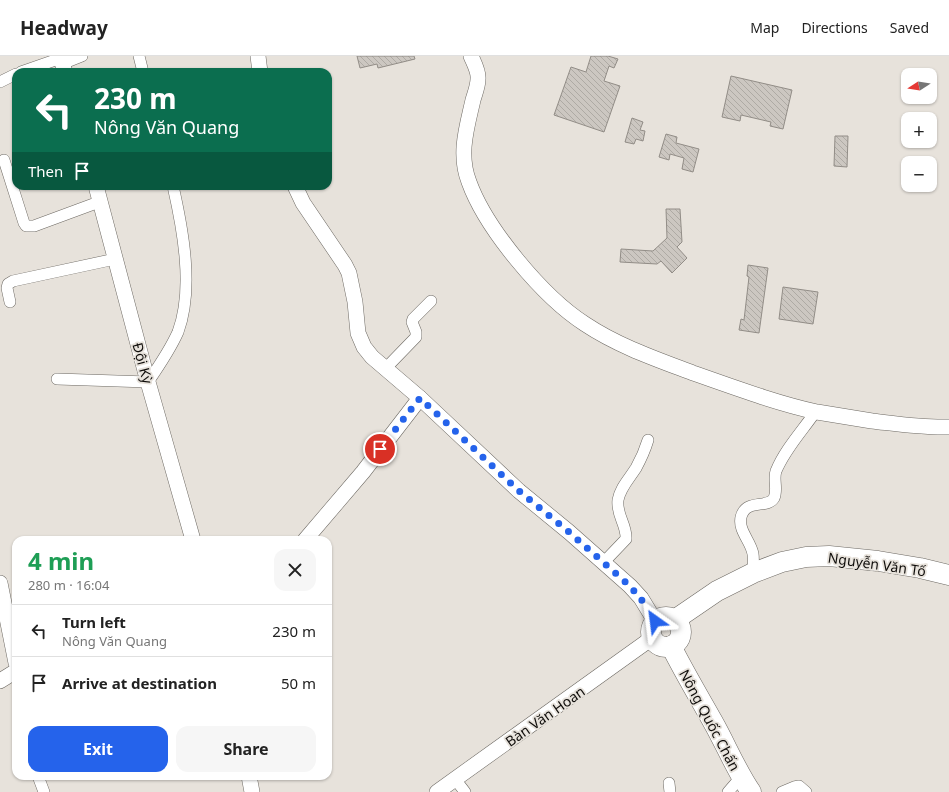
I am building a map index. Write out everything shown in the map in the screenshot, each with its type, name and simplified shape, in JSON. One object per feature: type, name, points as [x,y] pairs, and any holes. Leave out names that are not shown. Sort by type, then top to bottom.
[{"type":"highway","name":"Nguyễn Văn Tố","points":[[676,619],[717,591],[753,573],[782,562],[806,557],[830,556],[885,562],[949,575]]},
{"type":"highway","points":[[665,616],[676,619],[680,624],[681,629],[679,640],[671,646],[658,645],[654,629],[665,616]]},
{"type":"highway","name":"Nông Quốc Chấn","points":[[671,646],[696,694],[713,721],[746,785]]},
{"type":"street","points":[[37,68],[82,56]]},
{"type":"street","points":[[139,56],[142,68]]},
{"type":"street","points":[[258,56],[260,68]]},
{"type":"street","points":[[471,56],[479,78],[463,142],[463,161],[468,180],[476,199],[493,227],[513,255],[538,284],[583,323],[615,342],[661,361],[715,381],[772,399],[816,411],[900,425],[930,428],[949,427]]},
{"type":"street","points":[[0,82],[12,76]]},
{"type":"street","points":[[4,160],[12,185]]},
{"type":"street","points":[[14,190],[26,226],[34,226],[99,202]]},
{"type":"street","name":"Đội Kỳ","points":[[97,190],[148,382],[192,536]]},
{"type":"street","points":[[57,379],[148,382],[166,356],[178,331],[185,302],[185,258],[174,190]]},
{"type":"street","points":[[297,190],[303,203],[349,273],[360,340],[372,357],[420,398],[519,491],[604,562],[634,590],[649,609],[654,629]]},
{"type":"street","points":[[10,302],[7,288],[8,284],[13,281],[115,259]]},
{"type":"street","points":[[385,368],[416,337],[416,332],[412,326],[413,319],[431,300]]},
{"type":"street","points":[[308,536],[363,472],[420,398]]},
{"type":"street","points":[[753,573],[753,554],[742,528],[742,516],[747,508],[752,505],[766,503],[774,498],[776,471],[816,411]]},
{"type":"street","points":[[604,562],[626,539],[625,530],[619,517],[618,499],[623,487],[636,468],[648,440]]},
{"type":"street","points":[[0,583],[12,643]]},
{"type":"street","name":"Bàn Văn Hoan","points":[[437,792],[654,629]]},
{"type":"street","points":[[0,681],[12,674]]},
{"type":"street","points":[[455,779],[465,792]]},
{"type":"street","points":[[40,780],[44,792]]},
{"type":"street","points":[[250,780],[252,792]]},
{"type":"street","points":[[728,792],[746,785]]},
{"type":"street","points":[[782,792],[799,786],[806,792]]},
{"type":"building","points":[[357,56],[414,56],[415,59],[378,68],[377,64],[360,68]]},
{"type":"building","points":[[591,56],[608,56],[618,59],[614,68],[609,66],[604,81],[620,86],[604,132],[554,115],[571,67],[586,72]]},
{"type":"building","points":[[731,76],[792,90],[783,129],[770,126],[771,122],[741,115],[740,121],[722,117]]},
{"type":"building","points":[[632,118],[643,122],[640,130],[645,131],[643,141],[636,139],[634,144],[625,142]]},
{"type":"building","points":[[666,134],[677,137],[676,143],[699,149],[693,172],[682,169],[684,158],[670,154],[669,160],[659,157]]},
{"type":"building","points":[[835,136],[848,136],[847,167],[834,166]]},
{"type":"building","points":[[666,209],[680,209],[682,242],[677,247],[687,258],[672,273],[661,261],[657,264],[620,262],[621,249],[653,251],[667,238]]},
{"type":"building","points":[[748,265],[768,268],[759,333],[739,330],[741,319],[744,320],[749,277],[747,276]]},
{"type":"building","points":[[783,287],[818,292],[813,324],[779,319]]},
{"type":"route","points":[[380,449],[420,398],[519,491],[619,575],[641,598],[655,621]]}]
